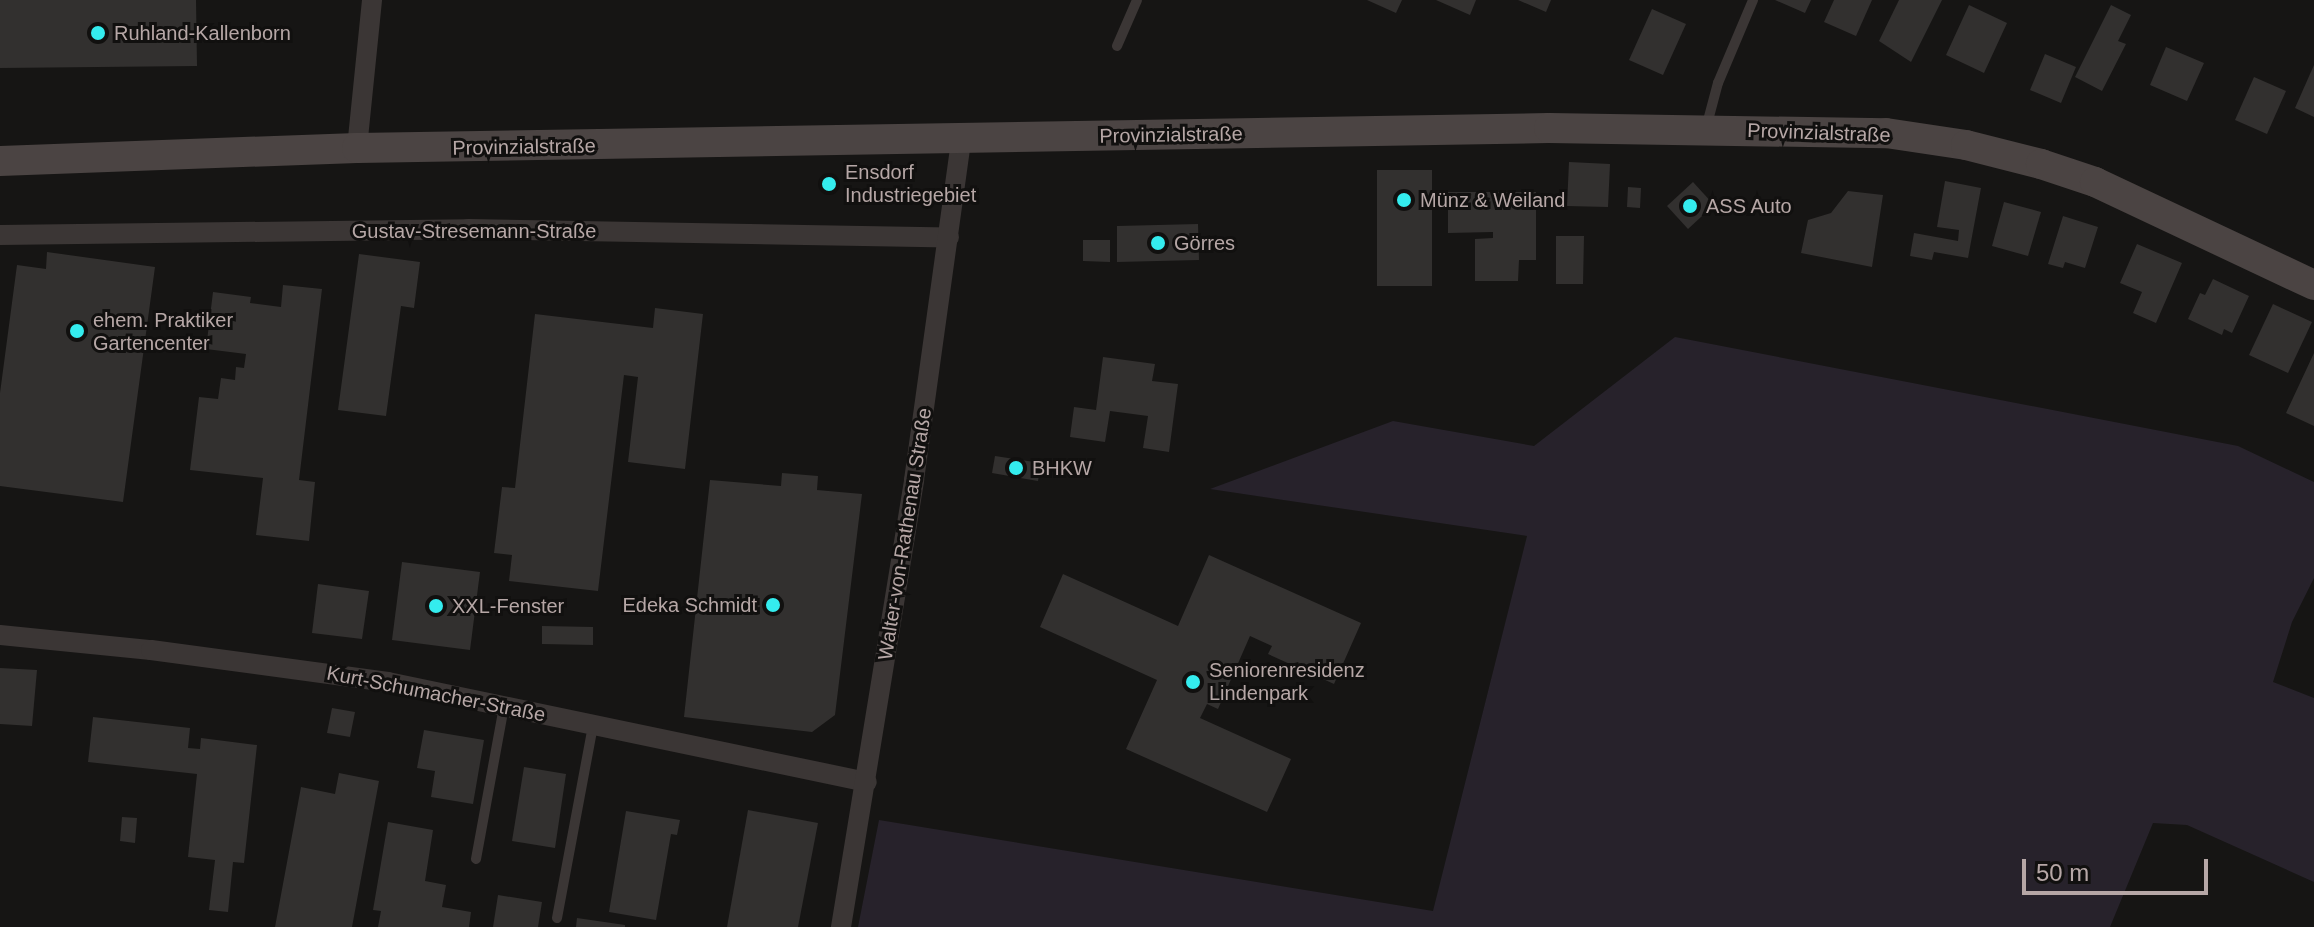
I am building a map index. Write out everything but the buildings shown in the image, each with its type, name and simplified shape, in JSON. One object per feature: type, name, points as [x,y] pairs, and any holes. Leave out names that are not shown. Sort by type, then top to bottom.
[{"type":"main road","name":"Provinzialstraße","points":[[0,161],[357,148],[961,140],[1518,128],[1886,133],[1966,145],[2041,164],[2143,202],[2314,285]]},
{"type":"street","points":[[357,148],[372,0]]},
{"type":"street","name":"Walter-von-Rathenau Straße","points":[[841,927],[867,782],[961,140]]},
{"type":"street","name":"Gustav-Stresemann-Straße","points":[[0,235],[468,229],[949,237]]},
{"type":"street","name":"Kurt-Schumacher-Straße","points":[[0,635],[281,666],[505,704],[867,782]]},
{"type":"lane","points":[[1117,46],[1137,0]]},
{"type":"lane","points":[[1705,130],[1718,83],[1753,0]]},
{"type":"lane","points":[[476,859],[505,704]]},
{"type":"lane","points":[[557,918],[593,725]]},
{"type":"shaded area","points":[[1675,337],[2238,446],[2314,482],[2314,578],[2292,622],[2273,682],[2314,698],[2314,882],[2187,825],[2153,823],[2110,927],[858,927],[879,820],[1433,911],[1527,536],[1210,489],[1393,421],[1534,446]]},
{"type":"place","name":"Ruhland-Kallenborn","points":[[98,33]]},
{"type":"place","name":"Ensdorf Industriegebiet","points":[[829,184]]},
{"type":"place","name":"Münz & Weiland","points":[[1404,200]]},
{"type":"place","name":"ASS Auto","points":[[1690,206]]},
{"type":"place","name":"Görres","points":[[1158,243]]},
{"type":"place","name":"ehem. Praktiker Gartencenter","points":[[77,331]]},
{"type":"place","name":"BHKW","points":[[1016,468]]},
{"type":"place","name":"Edeka Schmidt","points":[[773,605]]},
{"type":"place","name":"XXL-Fenster","points":[[436,606]]},
{"type":"place","name":"Seniorenresidenz Lindenpark","points":[[1193,682]]}]
